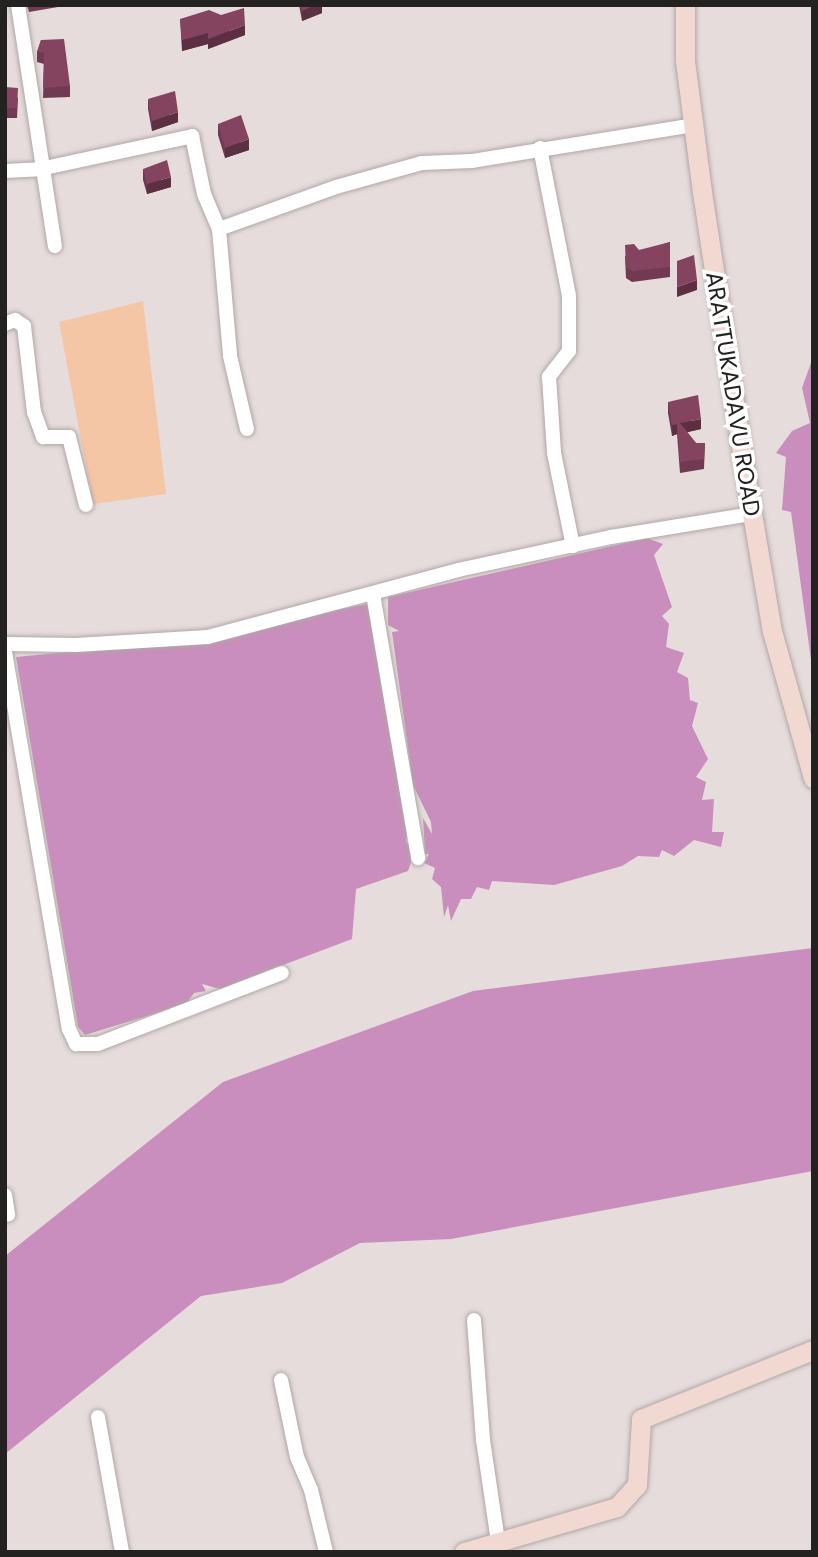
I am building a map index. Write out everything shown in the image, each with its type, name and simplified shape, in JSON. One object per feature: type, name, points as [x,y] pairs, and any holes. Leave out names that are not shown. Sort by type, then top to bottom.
[{"type":"main road","name":"ARATTUKADAVU ROAD","points":[[685,5],[685,61],[752,514],[772,631],[813,778]]},
{"type":"main road","points":[[464,1552],[617,1507],[637,1485],[641,1419],[813,1350]]},
{"type":"street","points":[[18,5],[40,169],[55,246]]},
{"type":"street","points":[[219,229],[383,172],[694,125]]},
{"type":"street","points":[[5,171],[40,169],[192,136],[204,194],[219,229],[230,356],[247,429]]},
{"type":"street","points":[[540,148],[553,228],[566,270],[569,351],[549,377],[554,453],[573,545]]},
{"type":"street","points":[[5,324],[15,320],[24,326],[34,412],[43,437],[69,437],[86,505]]},
{"type":"street","points":[[5,644],[76,645],[208,637],[573,545],[752,514]]},
{"type":"street","points":[[373,594],[418,858]]},
{"type":"street","points":[[5,652],[69,1030],[76,1044],[98,1044],[282,973]]},
{"type":"street","points":[[5,1195],[8,1215]]},
{"type":"street","points":[[474,1320],[483,1440],[498,1542]]},
{"type":"street","points":[[281,1380],[297,1457],[311,1490],[326,1552]]},
{"type":"street","points":[[98,1417],[122,1552]]},
{"type":"shaded area","points":[[143,301],[166,494],[93,504],[59,322]]},
{"type":"shaded area","points":[[813,357],[813,675],[791,512],[782,510],[786,457],[776,453],[792,431],[810,423],[802,388]]},
{"type":"shaded area","points":[[647,538],[663,544],[654,555],[672,607],[662,616],[669,624],[666,647],[684,653],[677,672],[688,678],[690,700],[698,703],[692,726],[708,759],[696,777],[706,782],[702,800],[714,799],[712,832],[724,832],[721,847],[694,840],[674,856],[662,850],[659,857],[638,856],[622,866],[554,885],[492,881],[489,890],[477,887],[471,899],[461,899],[451,921],[448,905],[444,917],[441,887],[432,879],[435,868],[424,863],[429,854],[425,854],[423,818],[432,834],[431,822],[413,785],[392,632],[399,631],[388,625],[388,597]]},
{"type":"shaded area","points":[[368,604],[403,811],[409,815],[406,842],[415,850],[408,871],[356,889],[352,939],[220,989],[202,984],[206,991],[194,993],[186,1004],[85,1035],[78,1027],[16,657],[193,640],[210,644],[291,618]]},
{"type":"shaded area","points":[[813,948],[813,1171],[451,1239],[360,1243],[282,1283],[201,1296],[5,1454],[5,1256],[223,1082],[473,991]]},
{"type":"building","points":[[301,5],[315,5],[302,11]]},
{"type":"building","points":[[244,8],[245,25],[208,39],[208,33],[182,40],[180,19],[209,10],[221,15]]},
{"type":"building","points":[[64,39],[70,86],[43,88],[44,53],[37,52],[41,40]]},
{"type":"building","points":[[5,87],[18,88],[17,108],[5,108]]},
{"type":"building","points":[[175,91],[178,112],[152,121],[148,99]]},
{"type":"building","points":[[241,115],[249,139],[225,148],[218,124]]},
{"type":"building","points":[[167,160],[171,177],[147,184],[143,169]]},
{"type":"building","points":[[670,242],[670,267],[632,271],[626,267],[625,245],[634,244],[639,250]]},
{"type":"building","points":[[694,255],[697,280],[677,287],[677,261]]},
{"type":"building","points":[[698,395],[701,419],[680,423],[696,443],[705,443],[704,459],[680,462],[677,424],[672,425],[668,402]]}]
